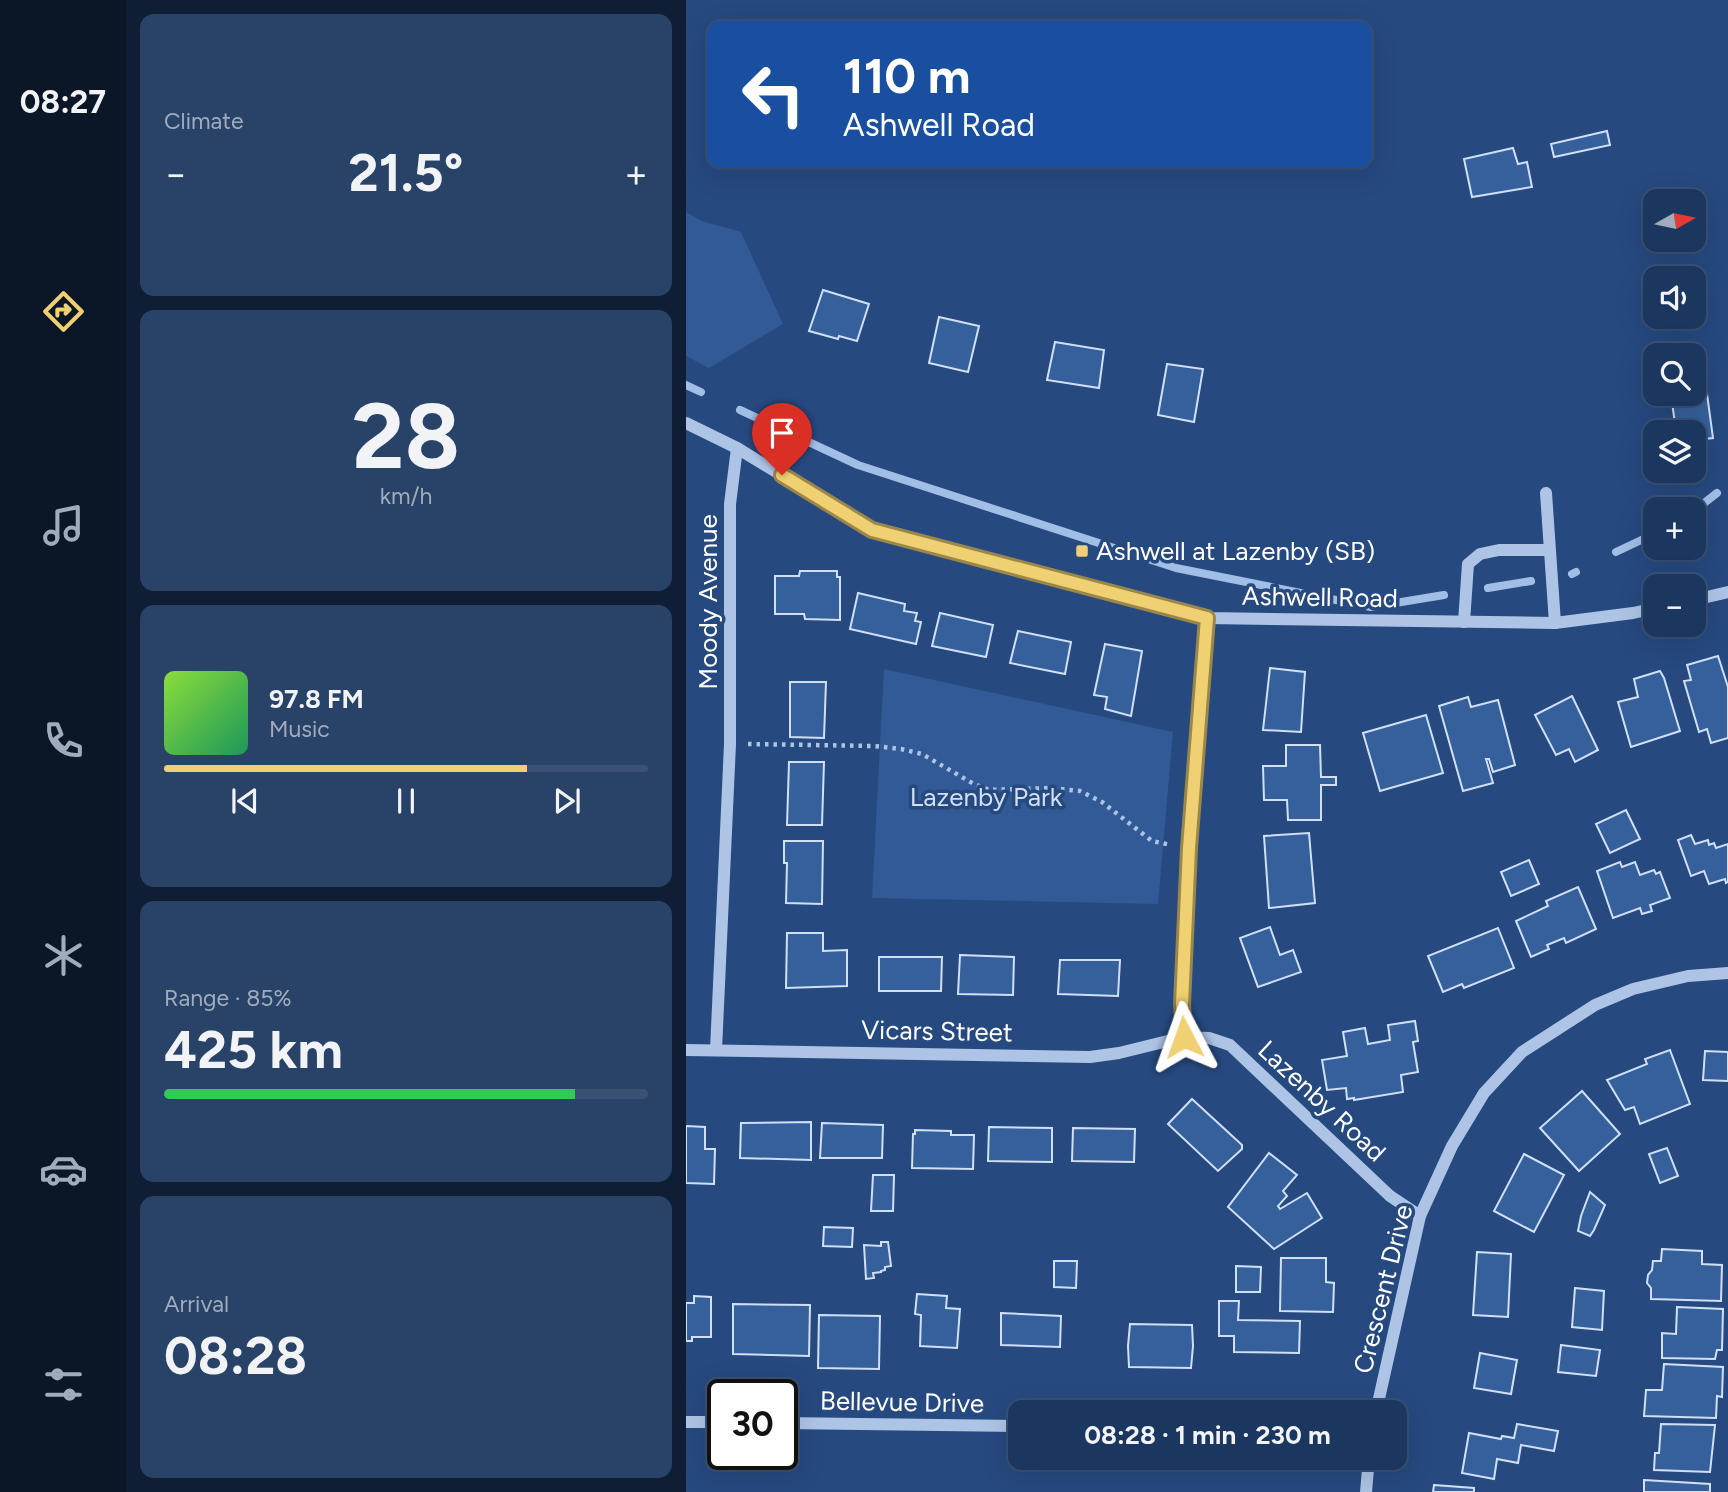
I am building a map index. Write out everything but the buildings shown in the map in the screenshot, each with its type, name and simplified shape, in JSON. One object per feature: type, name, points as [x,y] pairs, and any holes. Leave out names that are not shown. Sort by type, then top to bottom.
[{"type":"street","name":"Ashwell Road","points":[[686,423],[737,447],[872,530],[1207,618],[1555,623],[1643,611]]},
{"type":"street","name":"Moody Avenue","points":[[716,1051],[730,744],[730,504],[737,447]]},
{"type":"street","points":[[1546,493],[1555,623]]},
{"type":"street","points":[[1464,622],[1468,564],[1480,554],[1499,550],[1549,550]]},
{"type":"street","points":[[1706,597],[1728,592]]},
{"type":"street","points":[[1184,1037],[1182,1004],[1189,848],[1207,618]]},
{"type":"street","name":"Crescent Drive","points":[[1379,1400],[1420,1216],[1452,1146],[1484,1093],[1522,1052],[1595,1005],[1633,989],[1688,976],[1728,973]]},
{"type":"street","name":"Vicars Street","points":[[686,1050],[1090,1057],[1119,1054],[1184,1037]]},
{"type":"street","name":"Lazenby Road","points":[[1184,1037],[1209,1038],[1230,1045],[1390,1196],[1420,1216]]},
{"type":"street","points":[[686,1422],[707,1422]]},
{"type":"street","name":"Bellevue Drive","points":[[798,1423],[1008,1426]]},
{"type":"street","points":[[1366,1492],[1368,1470]]},
{"type":"path","points":[[730,744],[874,746],[922,754],[989,790],[1051,788],[1080,791],[1102,802],[1152,841],[1189,848]]},
{"type":"green space","points":[[686,212],[702,221],[741,232],[783,324],[709,368],[686,356]]},
{"type":"green space","name":"Lazenby Park","points":[[884,669],[1173,732],[1158,904],[872,898]]},
{"type":"waterway","points":[[686,385],[701,392]]},
{"type":"waterway","points":[[740,410],[858,465],[1176,568],[1371,607],[1444,595]]},
{"type":"waterway","points":[[1706,502],[1717,493]]},
{"type":"waterway","points":[[1616,552],[1643,539]]},
{"type":"waterway","points":[[1572,574],[1576,572]]},
{"type":"waterway","points":[[1488,588],[1531,581]]},
{"type":"place","name":"Ashwell at Lazenby (SB)","points":[[1082,551]]},
{"type":"route","points":[[782,475],[872,530],[1207,618],[1189,848],[1182,1004],[1184,1037]]}]
